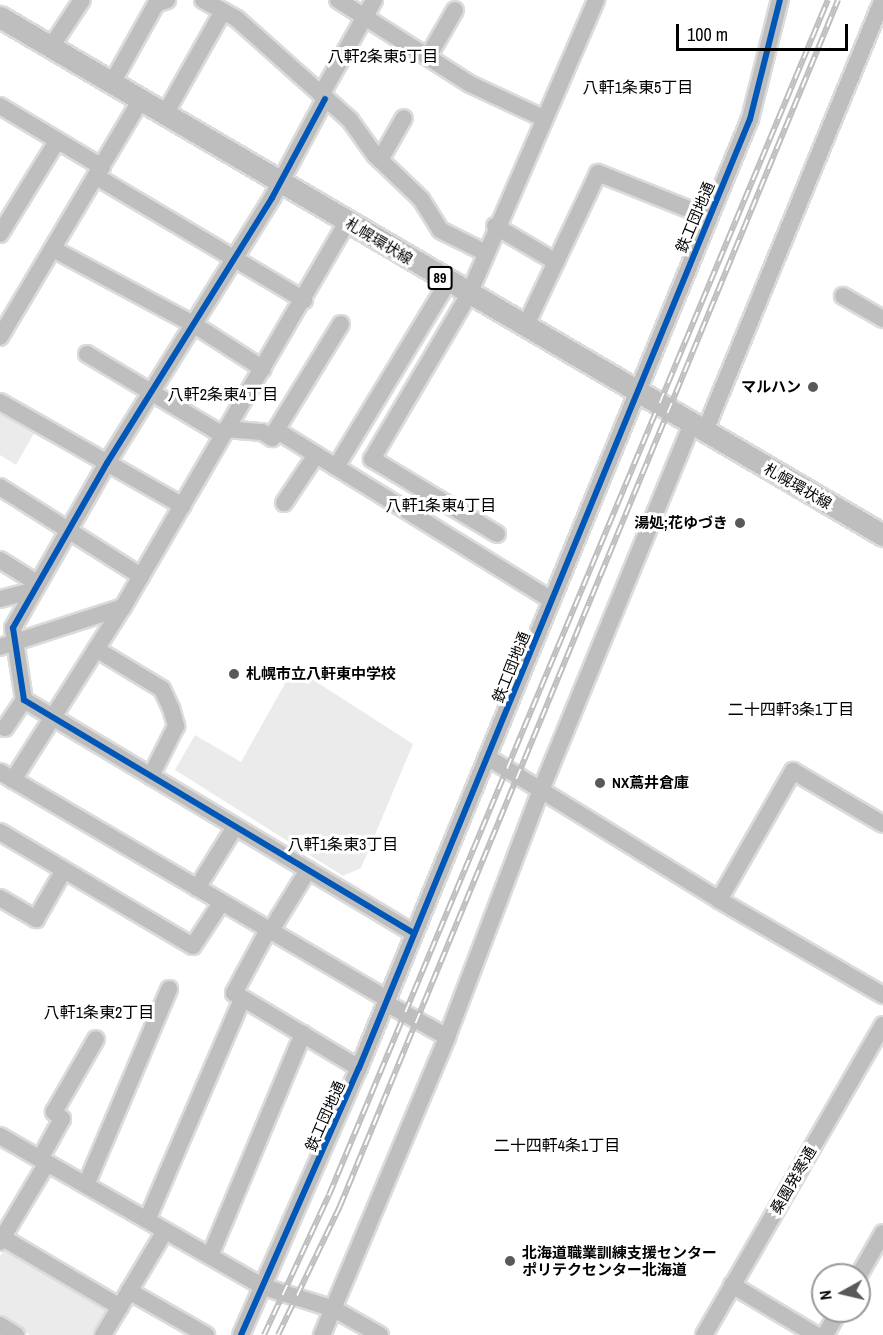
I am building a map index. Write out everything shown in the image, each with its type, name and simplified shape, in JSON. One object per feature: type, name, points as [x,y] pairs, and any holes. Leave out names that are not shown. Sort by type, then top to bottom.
[{"type":"main road","name":"札幌環状線","points":[[2,22],[51,47],[637,393],[883,535]]},
{"type":"street","points":[[51,47],[81,0]]},
{"type":"street","points":[[112,83],[156,4],[167,0]]},
{"type":"street","points":[[203,0],[237,19],[350,120],[380,160],[421,199],[440,230],[484,252]]},
{"type":"street","points":[[338,0],[470,84],[543,118]]},
{"type":"street","points":[[5,728],[24,700],[13,625],[107,463],[279,182],[374,0]]},
{"type":"street","points":[[497,534],[372,459],[469,294],[495,226],[596,0]]},
{"type":"street","name":"鉄工団地通","points":[[241,1335],[359,1068],[750,118],[780,0]]},
{"type":"street","points":[[322,1335],[447,1037],[541,790],[883,0]]},
{"type":"street","points":[[428,57],[455,10]]},
{"type":"street","points":[[165,114],[223,11]]},
{"type":"street","points":[[0,338],[141,100]]},
{"type":"street","points":[[0,106],[57,141],[100,172],[233,258],[304,300]]},
{"type":"street","points":[[380,160],[404,118]]},
{"type":"street","points":[[0,234],[57,141]]},
{"type":"street","points":[[525,327],[598,173],[708,218]]},
{"type":"street","points":[[347,222],[304,300],[123,607],[50,717],[5,778],[197,888],[447,1037]]},
{"type":"street","points":[[495,226],[556,262]]},
{"type":"street","points":[[53,249],[192,324],[263,369]]},
{"type":"street","points":[[336,467],[448,282]]},
{"type":"street","points":[[843,296],[883,319]]},
{"type":"street","points":[[87,354],[225,432],[262,432],[272,438],[341,324]]},
{"type":"street","points":[[0,402],[183,506]]},
{"type":"street","points":[[276,430],[551,600]]},
{"type":"street","points":[[284,503],[316,455]]},
{"type":"street","points":[[0,487],[141,576]]},
{"type":"street","points":[[0,560],[35,587]]},
{"type":"street","points":[[0,599],[35,587]]},
{"type":"street","points":[[0,647],[123,607]]},
{"type":"street","points":[[96,649],[162,689],[171,708],[176,726],[151,776]]},
{"type":"street","points":[[24,700],[414,933]]},
{"type":"street","points":[[486,757],[719,900],[883,995]]},
{"type":"street","points":[[719,900],[793,771],[883,824]]},
{"type":"street","points":[[197,888],[235,827]]},
{"type":"street","points":[[0,832],[193,946],[222,903]]},
{"type":"street","points":[[0,898],[36,919],[64,870]]},
{"type":"street","points":[[308,870],[269,931],[234,993],[359,1068]]},
{"type":"street","points":[[86,1185],[169,989]]},
{"type":"street","points":[[147,1220],[242,999]]},
{"type":"street","name":"桑園発寒通","points":[[704,1335],[881,1033]]},
{"type":"street","points":[[210,1256],[303,1034]]},
{"type":"street","points":[[96,1039],[54,1112],[62,1119],[43,1161],[1,1240],[120,1307]]},
{"type":"street","points":[[0,1136],[264,1287],[334,1309],[380,1335]]},
{"type":"street","points":[[104,1335],[165,1230]]},
{"type":"street","points":[[866,1263],[883,1233]]},
{"type":"street","points":[[732,1285],[816,1335]]},
{"type":"street","points":[[129,1291],[206,1335]]},
{"type":"street","points":[[0,1325],[16,1335]]},
{"type":"shaded area","points":[[0,406],[37,428],[16,465],[0,455]]},
{"type":"shaded area","points":[[304,674],[413,744],[361,868],[343,876],[175,770],[195,735],[241,762],[287,680]]},
{"type":"shaded area","points":[[5,1248],[109,1307],[96,1335],[30,1335],[0,1317],[0,1256]]},
{"type":"railway","points":[[264,1335],[329,1195],[828,0]]},
{"type":"railway","points":[[278,1335],[340,1206],[838,0]]},
{"type":"cycle path","points":[[241,1335],[359,1068],[750,119],[780,0]]},
{"type":"cycle path","points":[[325,99],[272,198],[107,463],[13,628],[24,700],[414,933]]},
{"type":"place","name":"マルハン","points":[[813,387]]},
{"type":"place","name":"湯処;花ゆづき","points":[[740,523]]},
{"type":"place","name":"札幌市立八軒東中学校","points":[[234,674]]},
{"type":"place","name":"NX蔦井倉庫","points":[[600,783]]},
{"type":"place","name":"北海道職業訓練支援センター ポリテクセンター北海道","points":[[510,1261]]},
{"type":"district","name":"八軒2条東5丁目","points":[[383,56]]},
{"type":"district","name":"八軒1条東5丁目","points":[[638,87]]},
{"type":"district","name":"八軒2条東4丁目","points":[[223,394]]},
{"type":"district","name":"八軒1条東4丁目","points":[[441,505]]},
{"type":"district","name":"二十四軒3条1丁目","points":[[791,709]]},
{"type":"district","name":"八軒1条東3丁目","points":[[343,844]]},
{"type":"district","name":"八軒1条東2丁目","points":[[99,1012]]},
{"type":"district","name":"二十四軒4条1丁目","points":[[557,1145]]}]
